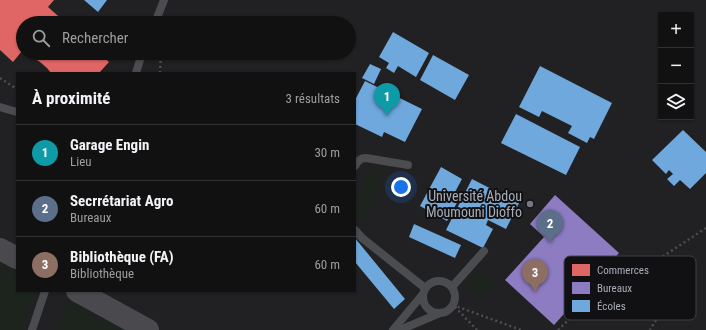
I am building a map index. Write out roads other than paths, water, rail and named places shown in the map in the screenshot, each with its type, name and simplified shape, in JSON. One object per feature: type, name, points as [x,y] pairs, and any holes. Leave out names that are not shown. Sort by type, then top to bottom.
[{"type":"street","points":[[0,249],[16,257]]},
{"type":"street","points":[[78,292],[148,330]]},
{"type":"lane","points":[[158,16],[164,0]]},
{"type":"lane","points":[[136,72],[140,60]]},
{"type":"lane","points":[[0,107],[16,112]]},
{"type":"lane","points":[[356,164],[362,158],[366,158],[408,165]]},
{"type":"lane","points":[[356,231],[424,291]]},
{"type":"lane","points":[[452,287],[484,251]]},
{"type":"lane","points":[[393,330],[429,284],[435,281],[441,281],[452,287],[455,293],[455,299],[453,305],[448,310],[400,330]]},
{"type":"lane","points":[[424,291],[423,300],[426,306],[436,313],[442,312]]},
{"type":"lane","points":[[34,328],[45,292]]},
{"type":"place","name":"Garage Engin","points":[[387,116]]},
{"type":"place","name":"Université Abdou Moumouni Dioffo","points":[[530,204]]},
{"type":"place","name":"Secrrétariat Agro","points":[[550,243]]},
{"type":"place","name":"Bibliothèque (FA)","points":[[535,292]]}]
